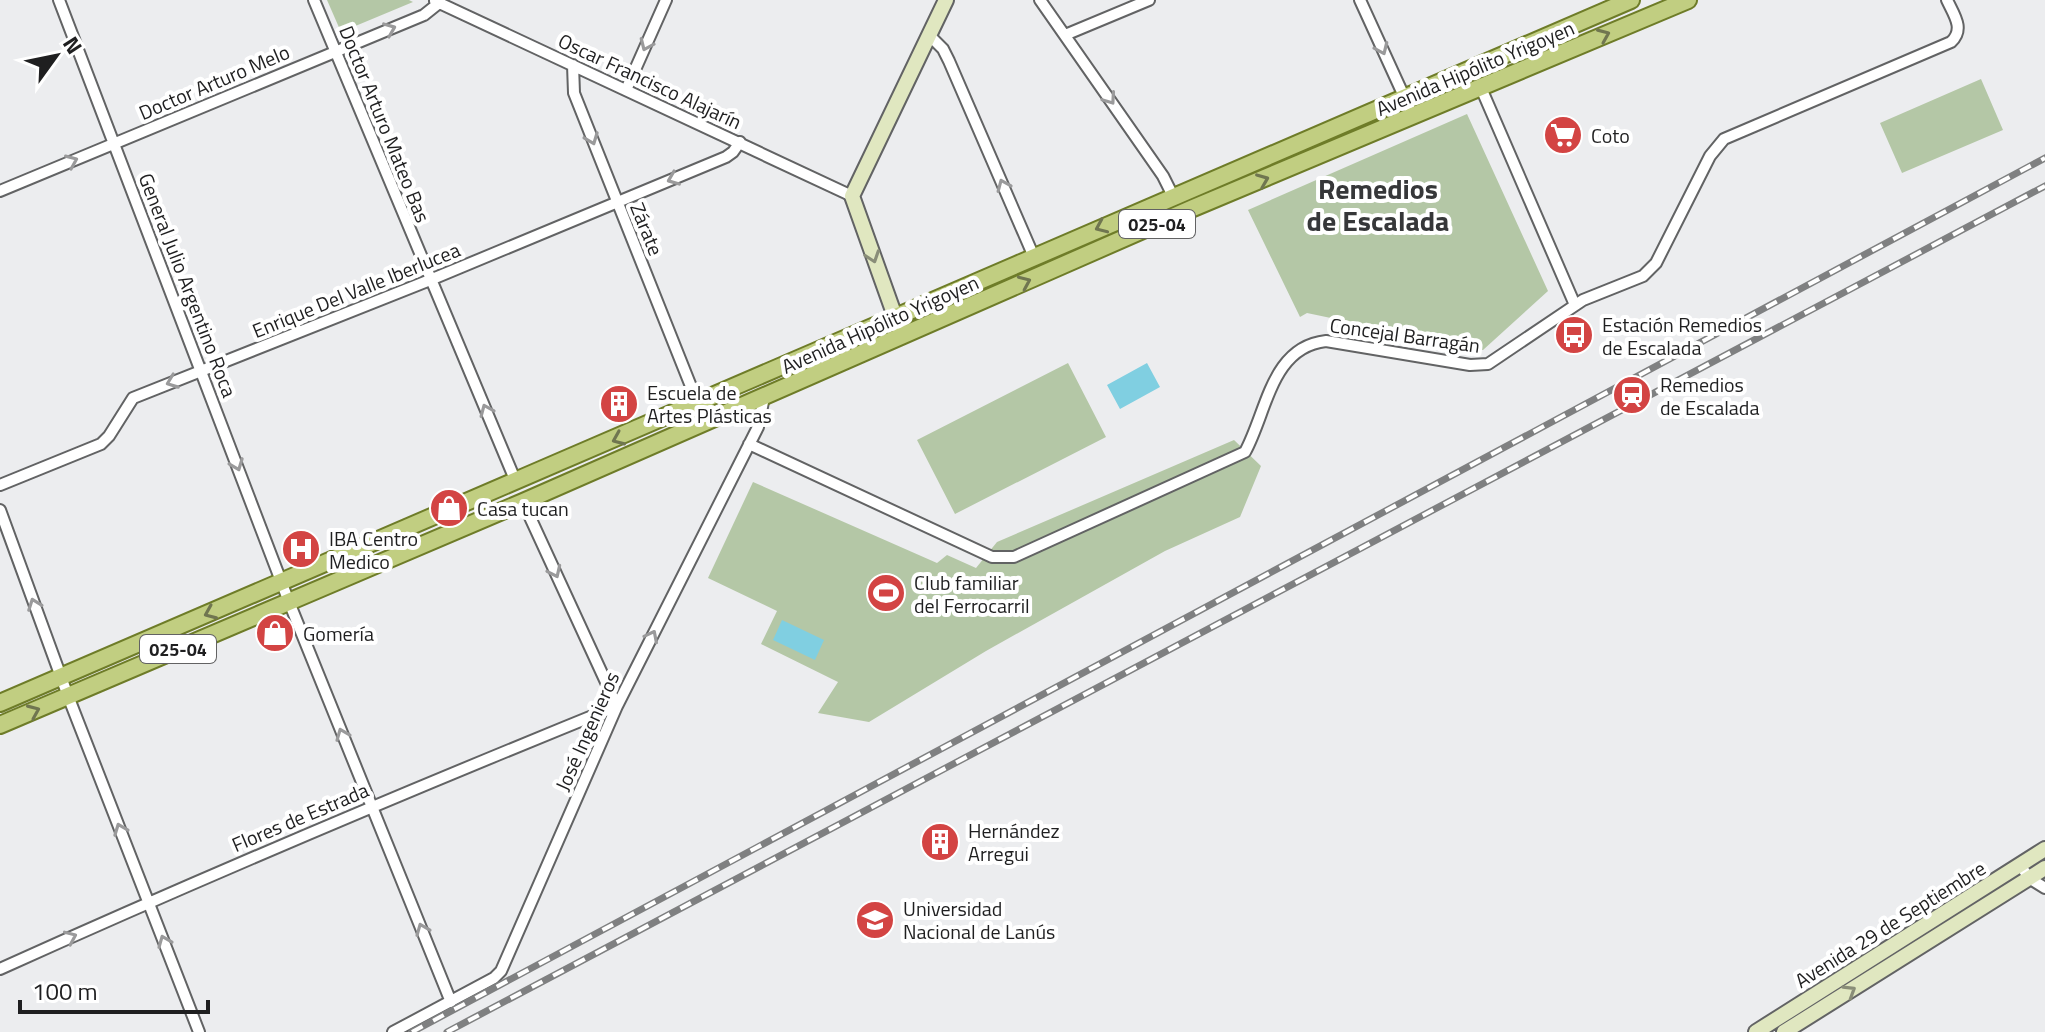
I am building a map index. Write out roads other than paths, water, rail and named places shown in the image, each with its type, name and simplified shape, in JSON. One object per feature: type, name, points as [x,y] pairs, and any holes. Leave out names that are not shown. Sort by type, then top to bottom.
[{"type":"main road","points":[[902,336],[852,196],[946,0]]},
{"type":"main road","name":"Avenida Hipólito Yrigoyen","points":[[0,703],[1633,0]]},
{"type":"main road","name":"Avenida Hipólito Yrigoyen","points":[[0,725],[523,502],[1193,208],[1688,0]]},
{"type":"main road","name":"Avenida 29 de Septiembre","points":[[1784,1032],[2025,872],[2045,849]]},
{"type":"main road","name":"Avenida 29 de Septiembre","points":[[1756,1032],[2025,872],[2045,868]]},
{"type":"street","name":"General Julio Argentino Roca","points":[[59,0],[289,602],[451,1002]]},
{"type":"street","name":"Doctor Arturo Mateo Bas","points":[[314,0],[516,482]]},
{"type":"street","points":[[626,90],[666,0]]},
{"type":"street","points":[[1040,0],[1163,176],[1173,196]]},
{"type":"street","points":[[1065,35],[1149,0]]},
{"type":"street","points":[[1360,0],[1413,116]]},
{"type":"street","points":[[1633,0],[1643,19]]},
{"type":"street","name":"Concejal Barragán","points":[[749,444],[977,551],[1003,559],[1069,533],[1245,452],[1284,363],[1304,346],[1326,341],[1470,365],[1488,364],[1591,295],[1643,276],[1650,270],[1710,156],[1724,139],[1951,42],[1958,36],[1959,26],[1947,0]]},
{"type":"street","name":"Doctor Arturo Melo","points":[[0,191],[424,15],[436,1]]},
{"type":"street","name":"Oscar Francisco Alajarín","points":[[436,1],[852,196]]},
{"type":"street","points":[[929,35],[943,49],[949,61],[1034,257]]},
{"type":"street","name":"Zárate","points":[[573,65],[574,93],[698,404]]},
{"type":"street","points":[[1481,88],[1575,305]]},
{"type":"street","name":"Enrique Del Valle Iberlucea","points":[[0,485],[101,444],[133,398],[430,280],[726,157],[740,142]]},
{"type":"street","name":"José Ingenieros","points":[[393,1032],[494,978],[501,971],[617,706],[749,444],[762,415],[764,397]]},
{"type":"street","points":[[523,502],[617,706]]},
{"type":"street","points":[[0,510],[68,696],[199,1032]]},
{"type":"street","name":"Flores de Estrada","points":[[0,969],[372,806],[617,706]]},
{"type":"street","points":[[2025,872],[2045,888]]},
{"type":"water","points":[[1147,363],[1160,387],[1120,409],[1107,385]]},
{"type":"water","points":[[782,620],[824,640],[815,660],[773,640]]},
{"type":"railway","points":[[412,1032],[2045,158]]},
{"type":"railway","points":[[447,1032],[2045,186]]},
{"type":"place","name":"Coto","points":[[1563,135]]},
{"type":"place","name":"Estación Remedios de Escalada","points":[[1574,335]]},
{"type":"place","name":"Remedios de Escalada","points":[[1632,395]]},
{"type":"place","name":"Escuela de Artes Plásticas","points":[[619,404]]},
{"type":"place","name":"Casa tucan","points":[[449,508]]},
{"type":"place","name":"IBA Centro Medico","points":[[301,549]]},
{"type":"place","name":"Club familiar del Ferrocarril","points":[[886,593]]},
{"type":"place","name":"Gomería","points":[[275,633]]},
{"type":"place","name":"Hernández Arregui","points":[[940,842]]},
{"type":"place","name":"Universidad Nacional de Lanús","points":[[875,920]]},
{"type":"district","name":"Remedios de Escalada","points":[[1378,204]]}]
